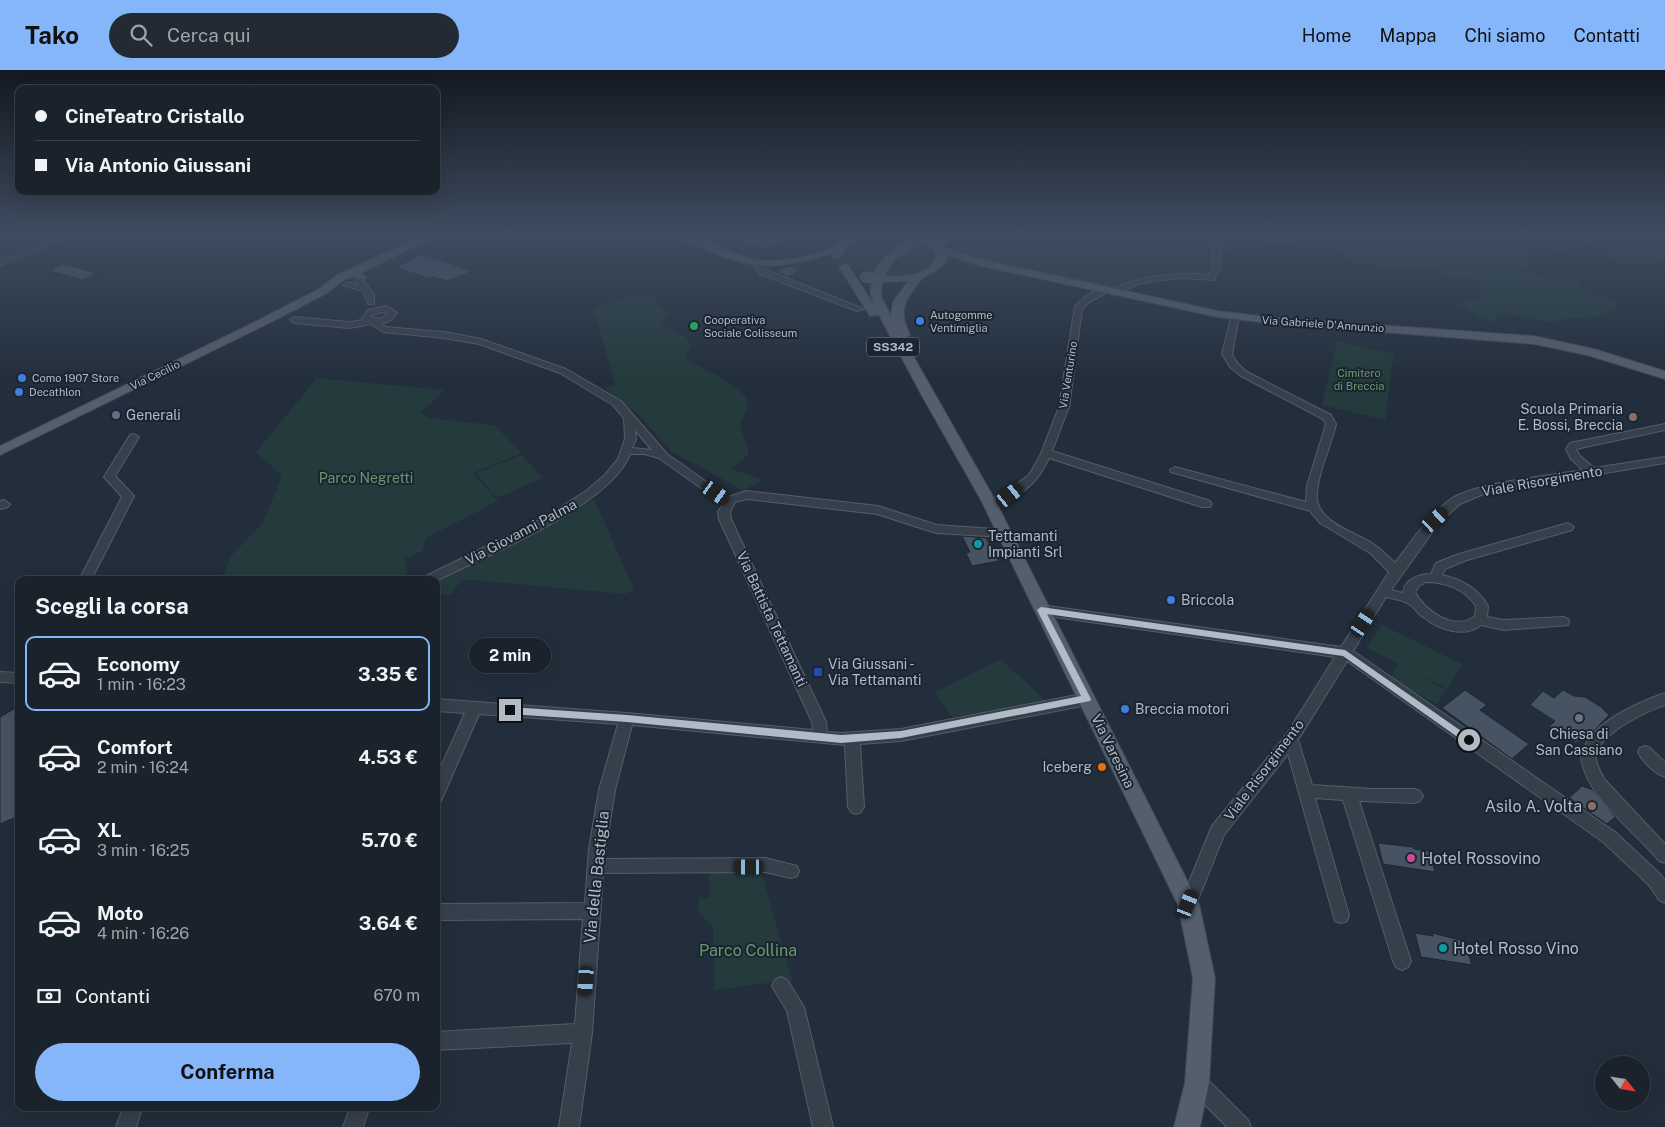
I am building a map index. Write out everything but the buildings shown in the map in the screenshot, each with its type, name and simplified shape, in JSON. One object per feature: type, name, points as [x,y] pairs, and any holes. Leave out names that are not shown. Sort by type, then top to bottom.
[{"type":"main road","points":[[342,284],[349,282]]},
{"type":"main road","name":"SS342","points":[[853,282],[888,338],[913,384],[946,425]]},
{"type":"main road","name":"Via Varesina","points":[[876,282],[875,289],[878,304],[991,505],[1041,610],[1188,904],[1204,978],[1198,1083],[1187,1127]]},
{"type":"main road","name":"SS342","points":[[913,282],[902,294],[896,316],[899,326],[926,377],[946,425]]},
{"type":"main road","name":"Via Gabriele D'Annunzio","points":[[1069,282],[1235,316],[1534,340],[1590,352],[1665,375]]},
{"type":"main road","name":"Via Cecilio","points":[[0,451],[309,298],[342,284]]},
{"type":"street","points":[[361,282],[370,294],[370,318]]},
{"type":"street","points":[[790,282],[860,309]]},
{"type":"street","name":"Via Venturino","points":[[991,505],[1010,495],[1033,477],[1046,453],[1064,407],[1078,308],[1086,300],[1136,282]]},
{"type":"street","points":[[371,302],[389,312],[401,328],[412,332]]},
{"type":"street","points":[[294,320],[349,326],[389,312]]},
{"type":"street","points":[[1235,316],[1227,354],[1233,365],[1244,374],[1327,417],[1331,424],[1328,441],[1311,494],[1313,508],[1322,520],[1375,551],[1396,571]]},
{"type":"street","points":[[370,318],[383,329],[481,342],[551,366],[598,390],[617,403],[629,415],[663,456],[729,503],[738,496],[746,495],[878,510],[936,529],[1004,533]]},
{"type":"street","points":[[629,415],[632,429],[626,451],[644,451],[663,456]]},
{"type":"street","points":[[1592,472],[1575,457],[1571,449],[1574,445],[1665,426]]},
{"type":"street","points":[[87,576],[128,496],[109,477],[134,438]]},
{"type":"street","name":"Via Giovanni Palma","points":[[436,576],[561,514],[585,498],[603,482],[626,451]]},
{"type":"street","points":[[1046,453],[1206,504]]},
{"type":"street","name":"Viale Risorgimento","points":[[1188,904],[1218,831],[1291,739],[1396,571],[1435,520],[1456,501],[1484,490],[1665,460]]},
{"type":"street","points":[[1175,470],[1313,508]]},
{"type":"street","name":"Via Battista Tettamanti","points":[[729,503],[724,512],[725,519],[819,722],[821,737]]},
{"type":"street","points":[[1435,578],[1440,566],[1464,557],[1568,528]]},
{"type":"street","points":[[1383,592],[1411,600],[1426,615],[1450,625],[1472,625],[1483,614],[1482,607],[1477,599],[1459,585],[1435,578],[1416,581],[1411,585],[1409,592],[1411,600]]},
{"type":"street","points":[[1041,610],[1345,653],[1609,837],[1656,880],[1663,890]]},
{"type":"street","points":[[1479,620],[1504,625],[1563,622]]},
{"type":"street","points":[[440,705],[627,718],[821,737],[852,738],[901,735],[1087,699]]},
{"type":"street","points":[[1665,699],[1650,704],[1608,729],[1593,744],[1588,759],[1593,776],[1665,856]]},
{"type":"street","points":[[440,787],[474,708]]},
{"type":"street","name":"Via della Bastiglia","points":[[569,1127],[582,1033],[596,866],[607,790],[627,718]]},
{"type":"street","points":[[852,738],[856,806]]},
{"type":"street","points":[[1291,739],[1341,915]]},
{"type":"street","points":[[1644,752],[1665,771]]},
{"type":"street","points":[[1306,791],[1349,795],[1415,796]]},
{"type":"street","points":[[1349,795],[1402,961]]},
{"type":"street","points":[[596,866],[765,865],[791,871]]},
{"type":"street","points":[[440,912],[591,911]]},
{"type":"street","points":[[781,986],[795,1007],[824,1127]]},
{"type":"street","points":[[440,1041],[582,1033]]},
{"type":"street","points":[[1198,1083],[1241,1127]]},
{"type":"street","points":[[126,1127],[132,1111]]},
{"type":"street","points":[[353,1127],[359,1111]]},
{"type":"green space","points":[[1082,282],[1129,282],[1113,289]]},
{"type":"green space","points":[[1479,282],[1578,282],[1580,287],[1616,303],[1616,307],[1599,317],[1569,318],[1554,323],[1502,313],[1497,315],[1495,323],[1482,319],[1460,305],[1466,300],[1482,297]]},
{"type":"green space","points":[[630,295],[650,296],[655,299],[660,308],[670,313],[660,323],[686,338],[692,347],[685,356],[686,359],[740,390],[748,404],[740,427],[748,448],[748,455],[731,469],[764,480],[743,490],[672,452],[640,416],[605,388],[615,385],[594,309]]},
{"type":"green space","name":"Cimitero di Breccia","points":[[1337,341],[1394,354],[1385,420],[1322,405]]},
{"type":"green space","name":"Parco Negretti","points":[[317,378],[445,390],[421,412],[428,418],[494,425],[522,453],[473,473],[498,501],[426,538],[423,551],[405,558],[408,570],[406,576],[223,576],[231,556],[263,522],[282,476],[256,452]]},
{"type":"green space","points":[[521,455],[543,478],[497,498],[476,473]]},
{"type":"green space","points":[[594,499],[634,589],[625,594],[461,579],[452,595],[440,594],[440,577],[578,509]]},
{"type":"green space","points":[[1382,625],[1462,664],[1448,689],[1411,670],[1446,690],[1437,704],[1389,678],[1399,664],[1367,648]]},
{"type":"green space","points":[[1001,659],[1046,701],[952,717],[935,692]]},
{"type":"green space","name":"Parco Collina","points":[[709,871],[761,871],[793,984],[782,981],[714,990],[713,926],[697,912],[699,899],[709,898]]},
{"type":"place","name":"Autogomme Ventimiglia","points":[[920,321]]},
{"type":"place","name":"Cooperativa Sociale Colisseum","points":[[694,326]]},
{"type":"place","name":"Como 1907 Store","points":[[22,378]]},
{"type":"place","name":"Decathlon","points":[[19,392]]},
{"type":"place","name":"Generali","points":[[116,415]]},
{"type":"place","name":"Scuola Primaria E. Bossi, Breccia","points":[[1633,417]]},
{"type":"place","name":"Tettamanti Impianti Srl","points":[[978,544]]},
{"type":"place","name":"Briccola","points":[[1171,600]]},
{"type":"place","name":"Via Giussani - Via Tettamanti","points":[[818,672]]},
{"type":"place","name":"Breccia motori","points":[[1125,709]]},
{"type":"place","name":"Chiesa di San Cassiano","points":[[1579,718]]},
{"type":"place","name":"Iceberg","points":[[1102,767]]},
{"type":"place","name":"Asilo A. Volta","points":[[1592,806]]},
{"type":"place","name":"Hotel Rossovino","points":[[1411,858]]},
{"type":"place","name":"Hotel Rosso Vino","points":[[1443,948]]},
{"type":"route","points":[[510,710],[627,718],[841,739],[901,735],[1087,699],[1041,610],[1345,653],[1469,740]]}]
